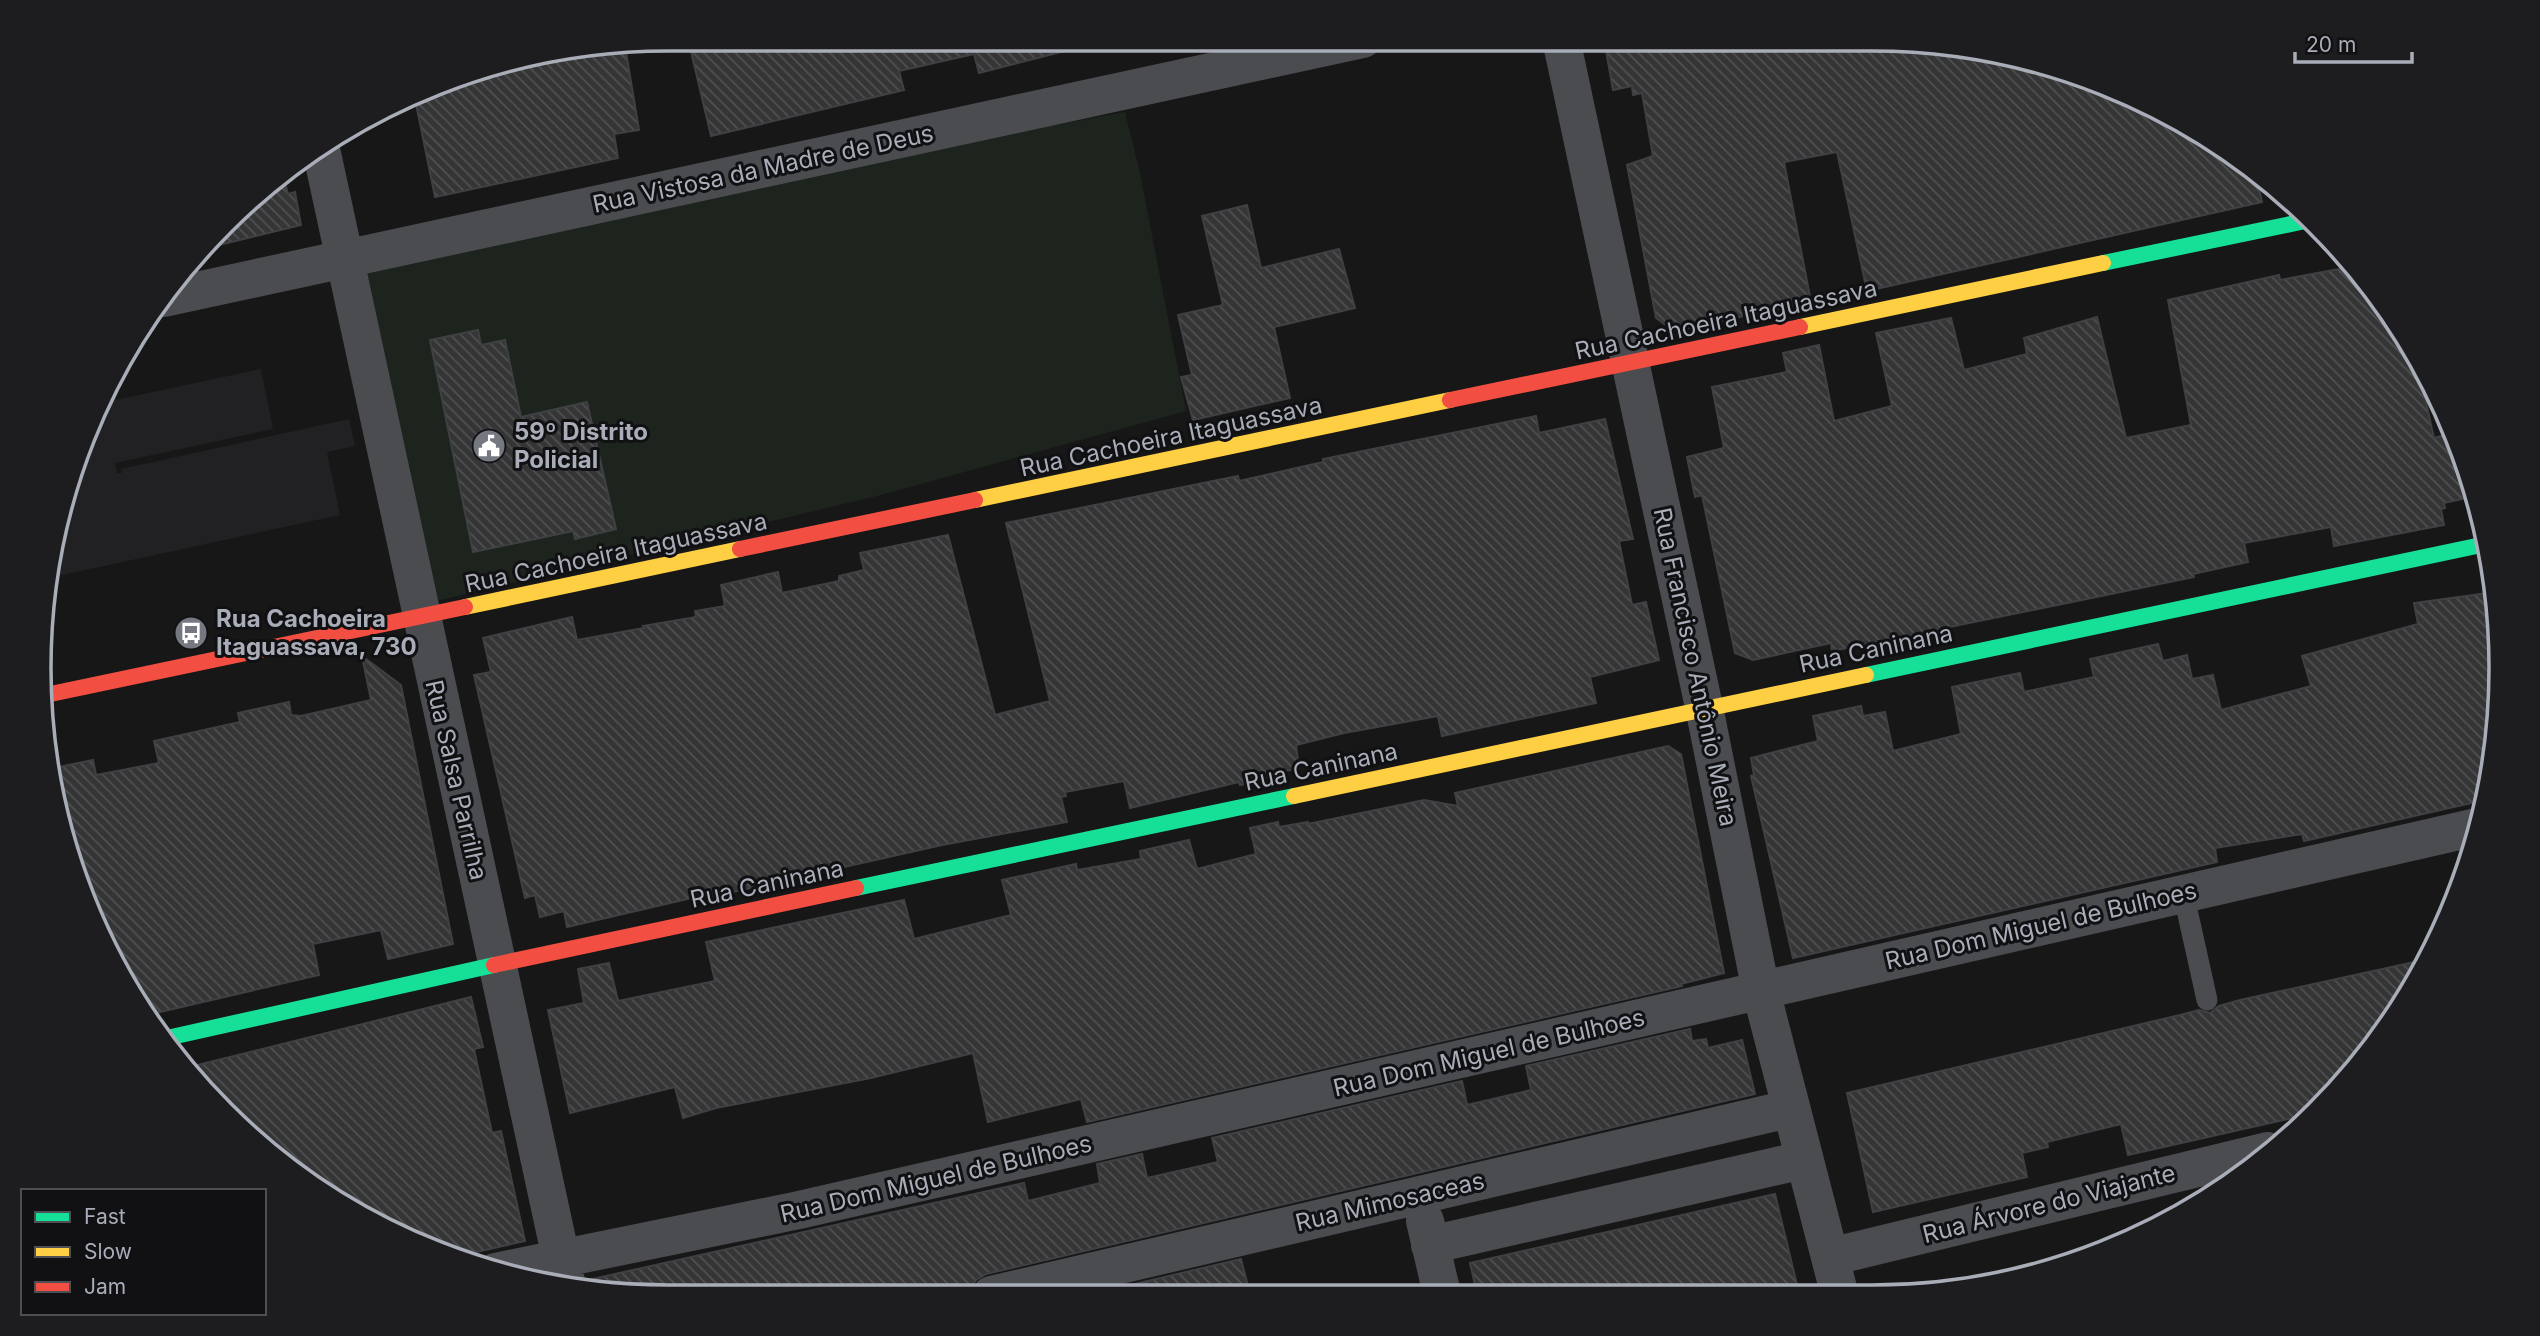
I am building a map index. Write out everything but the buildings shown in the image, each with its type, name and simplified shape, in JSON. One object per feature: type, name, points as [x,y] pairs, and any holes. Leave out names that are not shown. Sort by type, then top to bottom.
[{"type":"street","name":"Rua Vistosa da Madre de Deus","points":[[176,296],[1307,51]]},
{"type":"street","name":"Rua Francisco Antônio Meira","points":[[1564,51],[1704,707],[1761,992],[1789,1109],[1834,1275]]},
{"type":"street","name":"Rua Salsa Parrilha","points":[[323,157],[420,617],[564,1273]]},
{"type":"street","name":"Rua Cachoeira Itaguassava","points":[[52,694],[2298,223]]},
{"type":"street","name":"Rua Caninana","points":[[173,1036],[498,964],[1050,849],[1704,707],[2477,546]]},
{"type":"street","name":"Rua Dom Miguel de Bulhoes","points":[[564,1273],[812,1207],[2468,829]]},
{"type":"street","name":"Rua Mimosaceas","points":[[1057,1285],[1418,1195],[1789,1109]]},
{"type":"street","name":"Rua Árvore do Viajante","points":[[1834,1275],[2250,1156]]},
{"type":"street","points":[[1430,1245],[1803,1160]]},
{"type":"street","points":[[1418,1195],[1440,1285]]},
{"type":"lane","points":[[2183,892],[2207,1000]]},
{"type":"shaded area","points":[[1125,112],[1140,173],[1186,411],[877,496],[428,603],[363,272],[958,143]]},
{"type":"shaded area","points":[[261,369],[273,429],[115,463],[117,473],[122,473],[121,469],[349,419],[355,446],[327,452],[340,515],[58,576],[72,508],[111,401]]},
{"type":"traffic: fast","points":[[2103,263],[2298,222]]},
{"type":"traffic: fast","points":[[1866,675],[2477,546]]},
{"type":"traffic: fast","points":[[856,888],[1294,796]]},
{"type":"traffic: fast","points":[[173,1037],[494,965]]},
{"type":"traffic: slow","points":[[1800,327],[2103,263]]},
{"type":"traffic: slow","points":[[975,500],[1450,400]]},
{"type":"traffic: slow","points":[[465,607],[740,549]]},
{"type":"traffic: slow","points":[[1294,796],[1866,675]]},
{"type":"traffic: jam","points":[[1450,400],[1800,327]]},
{"type":"traffic: jam","points":[[740,549],[975,500]]},
{"type":"traffic: jam","points":[[52,694],[465,607]]},
{"type":"traffic: jam","points":[[494,965],[856,888]]},
{"type":"place","name":"59º Distrito Policial","points":[[489,446]]},
{"type":"place","name":"Rua Cachoeira Itaguassava, 730","points":[[191,633]]}]
